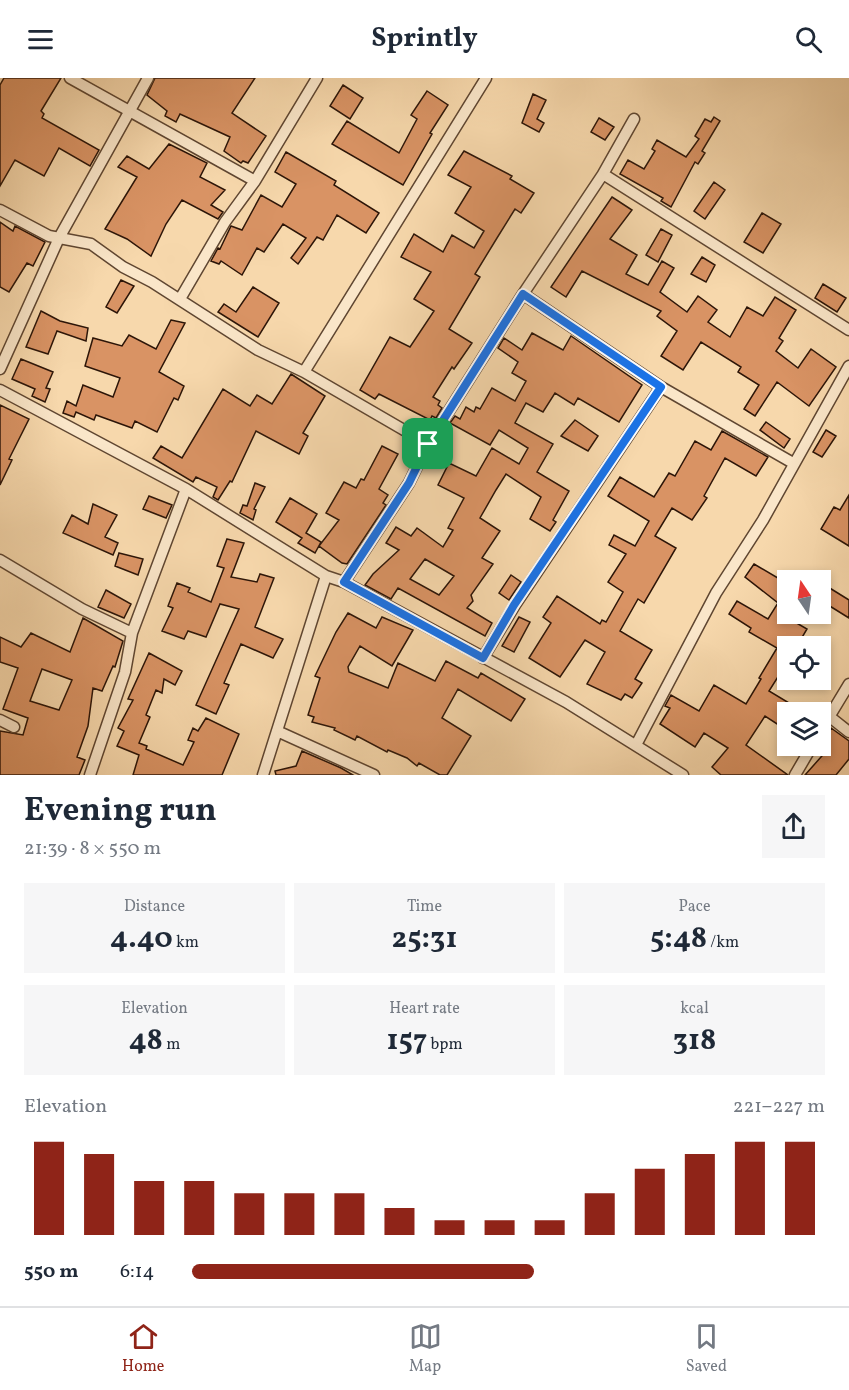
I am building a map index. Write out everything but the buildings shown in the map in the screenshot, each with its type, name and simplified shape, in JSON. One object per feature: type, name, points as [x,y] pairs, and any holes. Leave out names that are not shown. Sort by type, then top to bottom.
[{"type":"street","points":[[70,78],[130,114],[255,181]]},
{"type":"street","points":[[0,369],[59,238],[148,78]]},
{"type":"street","points":[[180,299],[225,222],[255,181],[317,78]]},
{"type":"street","points":[[304,372],[486,78]]},
{"type":"street","points":[[344,582],[409,483],[428,444],[523,294],[603,174],[634,119]]},
{"type":"street","points":[[603,174],[849,330]]},
{"type":"street","points":[[0,210],[49,236],[91,244],[123,267],[180,299],[258,350],[304,372],[428,444]]},
{"type":"street","points":[[523,294],[661,387],[793,463]]},
{"type":"street","points":[[636,745],[710,603],[763,520],[849,366]]},
{"type":"street","points":[[483,658],[514,605],[661,387]]},
{"type":"street","points":[[0,390],[186,489],[326,576],[344,582],[566,702],[683,775]]},
{"type":"street","points":[[90,775],[125,672],[132,633],[186,489]]},
{"type":"street","points":[[0,560],[82,609],[132,633]]},
{"type":"street","points":[[263,775],[326,576]]},
{"type":"street","points":[[831,715],[849,684]]},
{"type":"street","points":[[831,718],[849,732]]},
{"type":"street","points":[[0,720],[14,727]]},
{"type":"street","points":[[277,731],[374,775]]},
{"type":"street","points":[[795,775],[806,756]]},
{"type":"route","points":[[523,294],[661,387],[572,518],[541,570],[514,605],[483,658],[344,582],[409,483],[428,444],[523,294]]}]
